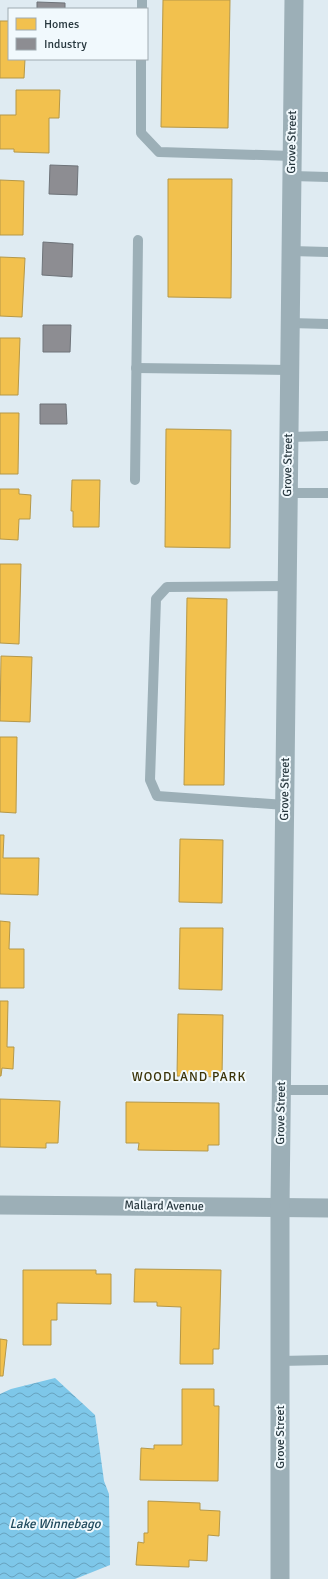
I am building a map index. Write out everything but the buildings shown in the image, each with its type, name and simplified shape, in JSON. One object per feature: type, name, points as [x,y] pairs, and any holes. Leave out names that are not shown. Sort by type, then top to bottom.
[{"type":"street","name":"Grove Street","points":[[280,1579],[281,1090],[294,0]]},
{"type":"street","name":"Mallard Avenue","points":[[0,1205],[328,1208]]},
{"type":"lane","points":[[142,60],[141,133],[159,152],[292,156]]},
{"type":"lane","points":[[292,176],[328,177]]},
{"type":"lane","points":[[135,480],[138,240]]},
{"type":"lane","points":[[291,251],[328,252]]},
{"type":"lane","points":[[290,323],[328,324]]},
{"type":"lane","points":[[136,368],[290,370]]},
{"type":"lane","points":[[289,437],[328,436]]},
{"type":"lane","points":[[288,493],[328,493]]},
{"type":"lane","points":[[284,805],[156,796],[150,780],[156,599],[167,587],[287,586]]},
{"type":"lane","points":[[281,1090],[328,1090]]},
{"type":"lane","points":[[280,1361],[328,1360]]},
{"type":"water","name":"Lake Winnebago","points":[[55,1378],[95,1415],[104,1481],[109,1494],[110,1565],[75,1579],[0,1579],[0,1394],[11,1389]]},
{"type":"district","name":"WOODLAND PARK","points":[[189,1077]]}]
